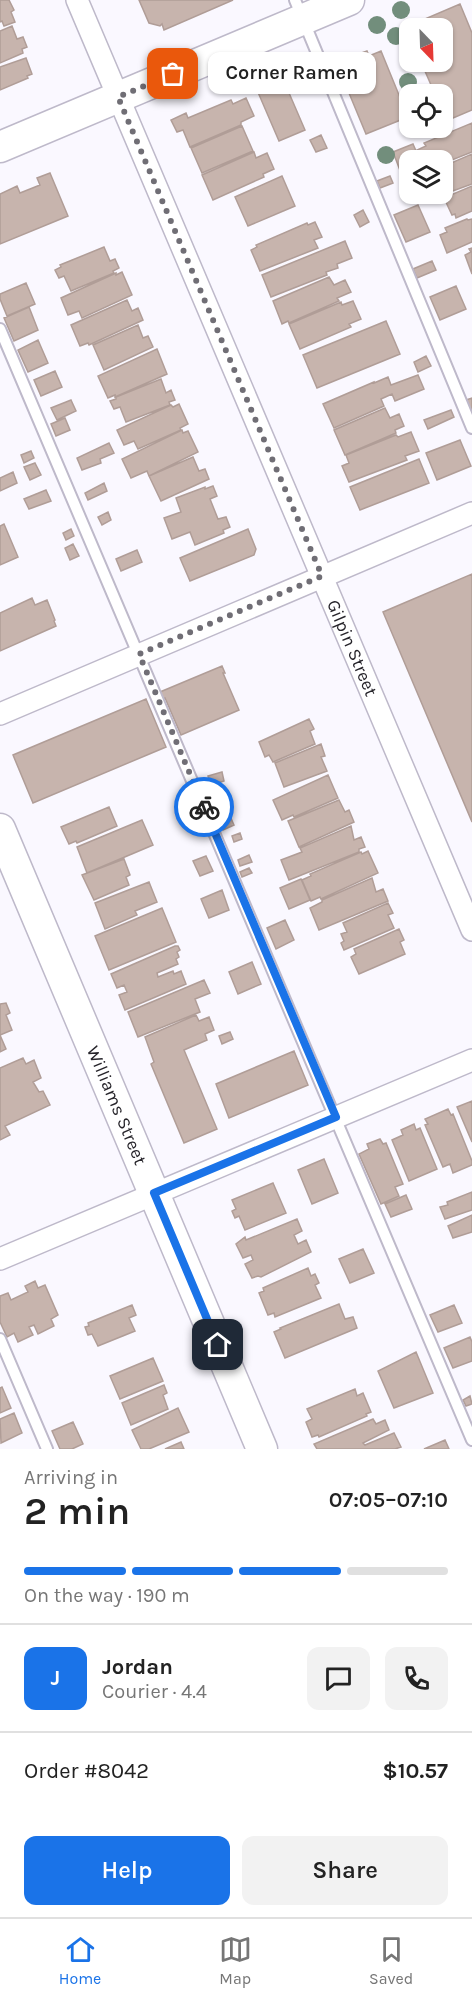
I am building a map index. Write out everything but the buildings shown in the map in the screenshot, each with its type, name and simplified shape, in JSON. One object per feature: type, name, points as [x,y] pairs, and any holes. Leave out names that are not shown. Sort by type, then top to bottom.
[{"type":"street","name":"Gilpin Street","points":[[77,0],[472,930]]},
{"type":"street","points":[[0,147],[118,97],[299,10],[349,0]]},
{"type":"street","points":[[0,714],[472,513]]},
{"type":"street","name":"Williams Street","points":[[0,829],[262,1449]]},
{"type":"street","points":[[0,1259],[472,1060]]},
{"type":"lane","points":[[299,10],[472,428]]},
{"type":"lane","points":[[0,329],[472,1440]]},
{"type":"lane","points":[[0,1339],[47,1449]]},
{"type":"way so far","points":[[173,74],[118,97],[322,576],[139,654],[204,807]]},
{"type":"place","name":"Corner Ramen","points":[[173,74]]},
{"type":"route","points":[[204,807],[336,1117],[154,1193],[218,1345]]}]
